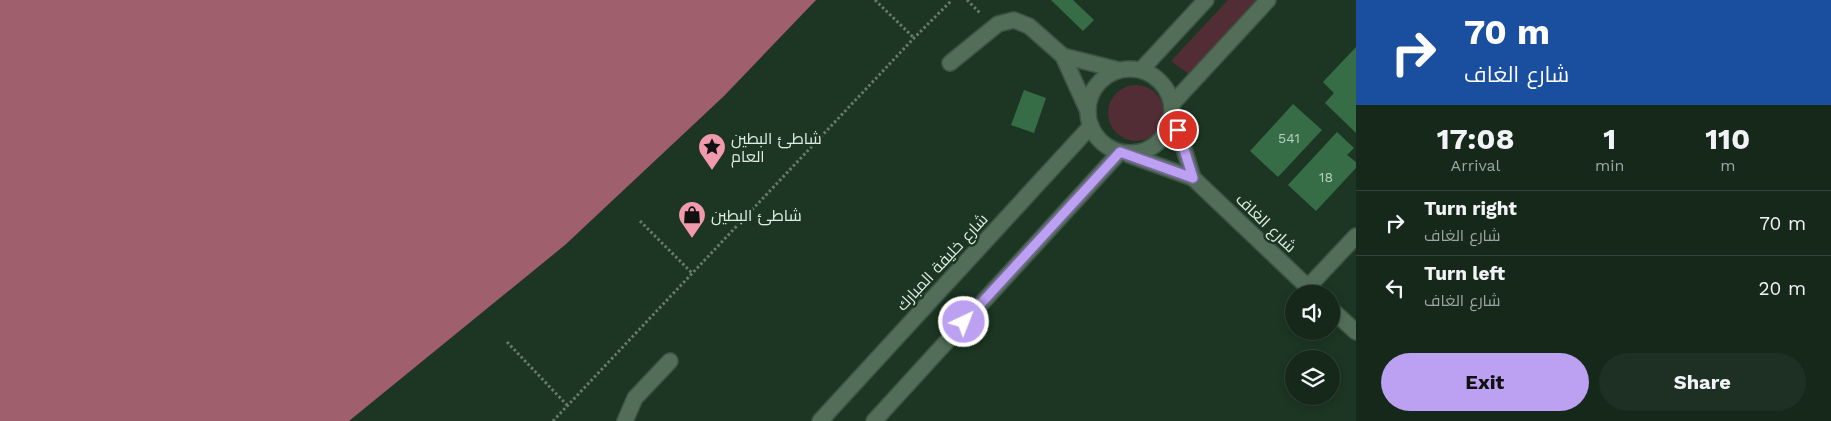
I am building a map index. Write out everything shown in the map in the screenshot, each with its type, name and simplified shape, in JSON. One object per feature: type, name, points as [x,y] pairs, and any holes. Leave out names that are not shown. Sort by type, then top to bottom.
[{"type":"street","points":[[1141,70],[1206,0]]},
{"type":"street","points":[[1172,109],[1268,0]]},
{"type":"street","points":[[950,62],[998,24],[1014,20],[1029,26],[1063,56],[1087,109],[1091,126],[1103,144],[1124,153],[1141,153],[1153,147],[1163,138],[1170,127],[1172,109],[1166,88],[1157,78],[1141,70],[1119,70],[1063,56]]},
{"type":"street","points":[[1087,109],[1090,96],[1097,84],[1107,75],[1119,70]]},
{"type":"street","name":"شارع الغاف","points":[[1172,109],[1193,178]]},
{"type":"street","name":"شارع خليفة المبارك","points":[[820,421],[1091,126]]},
{"type":"street","points":[[874,421],[1124,153]]},
{"type":"street","name":"شارع الغاف","points":[[1124,153],[1193,178],[1306,285]]},
{"type":"street","points":[[1315,285],[1356,236]]},
{"type":"street","points":[[1340,317],[1356,332]]},
{"type":"street","points":[[625,421],[635,398],[670,361]]},
{"type":"path","points":[[875,0],[914,38]]},
{"type":"path","points":[[553,421],[952,0]]},
{"type":"path","points":[[967,0],[980,13]]},
{"type":"path","points":[[640,221],[692,273]]},
{"type":"path","points":[[507,342],[568,404]]},
{"type":"shaded area","points":[[0,0],[816,0],[724,96],[565,245],[349,421],[0,421]]},
{"type":"shaded area","points":[[1228,0],[1258,0],[1190,75],[1171,61]]},
{"type":"shaded area","points":[[1136,85],[1147,87],[1156,93],[1162,102],[1164,113],[1162,124],[1156,133],[1147,139],[1136,141],[1125,139],[1116,133],[1110,124],[1108,113],[1110,102],[1116,93],[1125,87]]},
{"type":"building","points":[[1051,0],[1073,0],[1094,20],[1083,31]]},
{"type":"building","points":[[1356,47],[1356,133],[1325,103],[1334,93],[1323,82]]},
{"type":"building","points":[[1024,90],[1046,98],[1034,133],[1011,125]]},
{"type":"building","points":[[1293,104],[1322,130],[1278,177],[1250,151]]},
{"type":"building","points":[[1337,132],[1354,148],[1347,155],[1356,162],[1356,168],[1316,211],[1288,185]]},
{"type":"place","name":"شاطئ البطين العام","points":[[712,171]]},
{"type":"place","name":"شاطئ البطين","points":[[692,239]]},
{"type":"route","points":[[964,322],[1120,152],[1193,178],[1178,130]]}]
